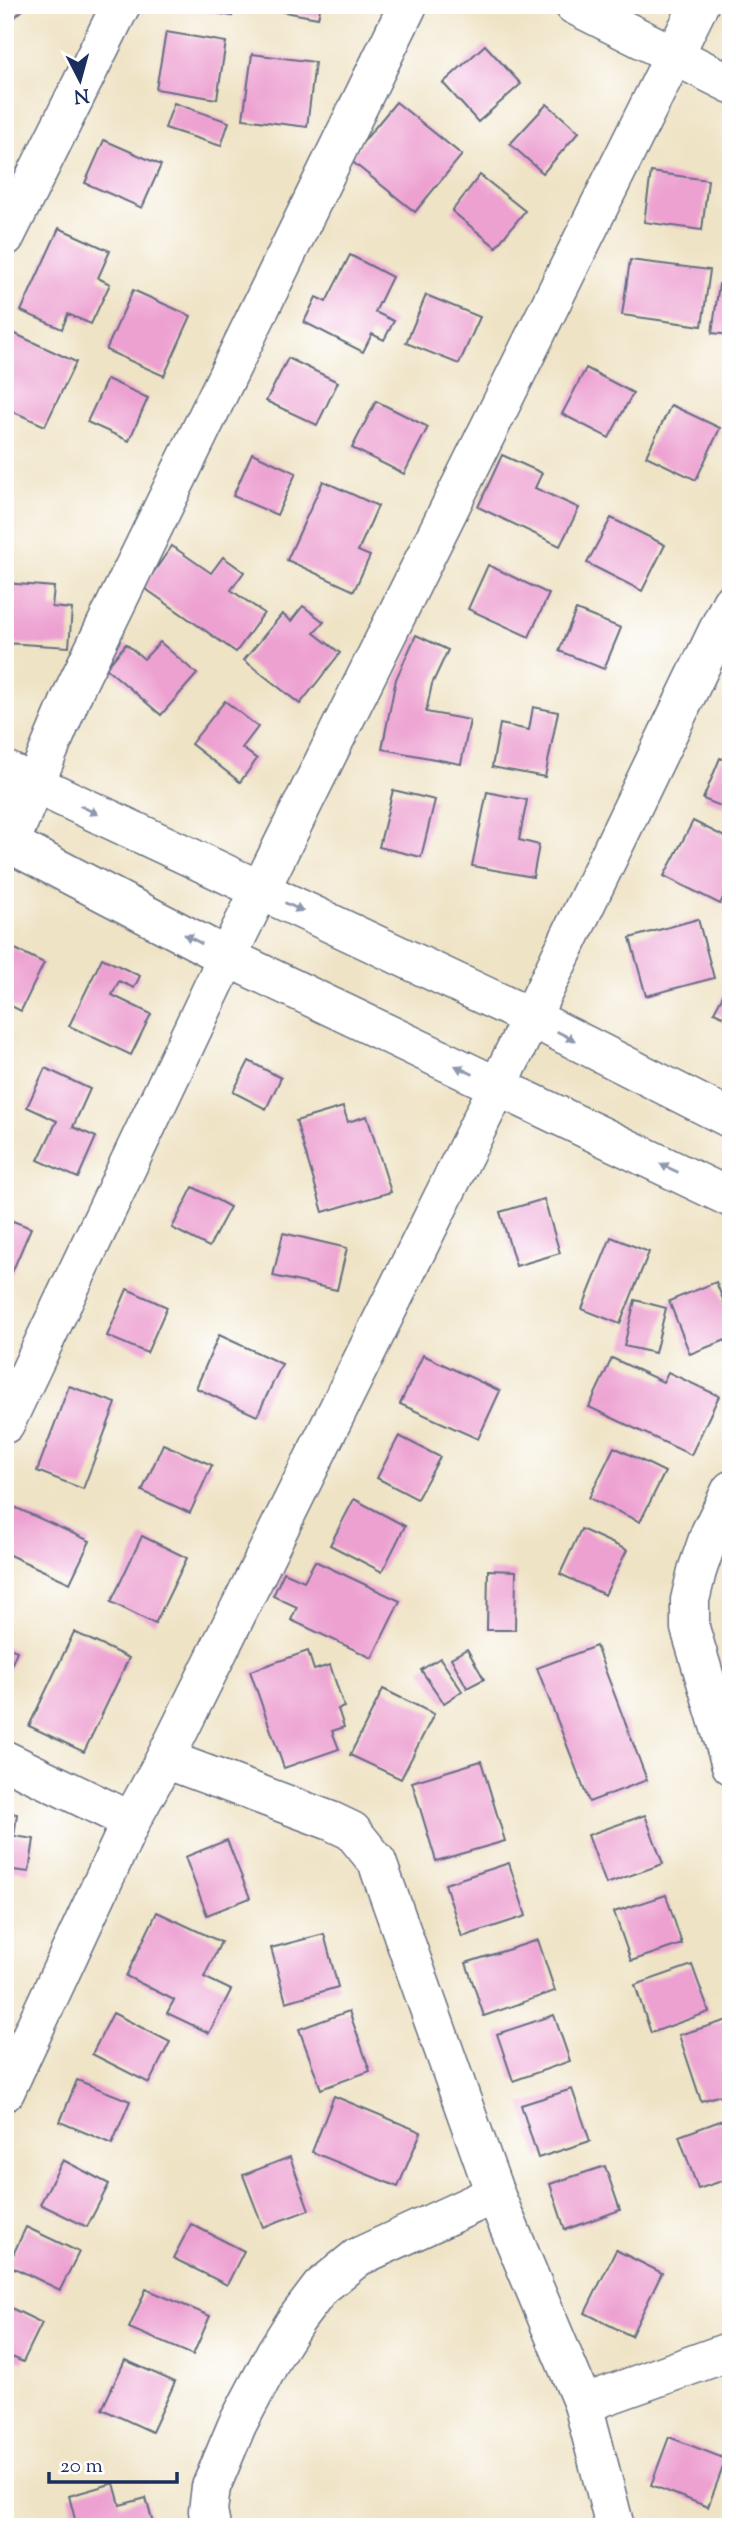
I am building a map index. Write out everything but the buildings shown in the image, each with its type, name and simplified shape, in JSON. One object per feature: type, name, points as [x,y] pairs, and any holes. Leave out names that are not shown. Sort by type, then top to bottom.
[{"type":"street","points":[[5,237],[121,5]]},
{"type":"street","points":[[408,5],[82,674],[20,776],[8,842],[227,957],[731,1198]]},
{"type":"street","points":[[574,5],[731,83]]},
{"type":"street","points":[[5,1424],[227,957],[699,5]]},
{"type":"street","points":[[5,2092],[131,1821],[165,1759],[498,1086],[731,603]]},
{"type":"street","points":[[20,776],[530,1017],[731,1119]]},
{"type":"street","points":[[731,1490],[710,1533],[690,1600],[690,1628],[731,1765]]},
{"type":"street","points":[[165,1759],[352,1831],[377,1862],[495,2194],[583,2404],[615,2527]]},
{"type":"street","points":[[5,1760],[131,1821]]},
{"type":"street","points":[[211,2527],[208,2511],[211,2487],[237,2425],[275,2353],[321,2287],[358,2257],[495,2194]]},
{"type":"street","points":[[583,2404],[731,2351]]}]
